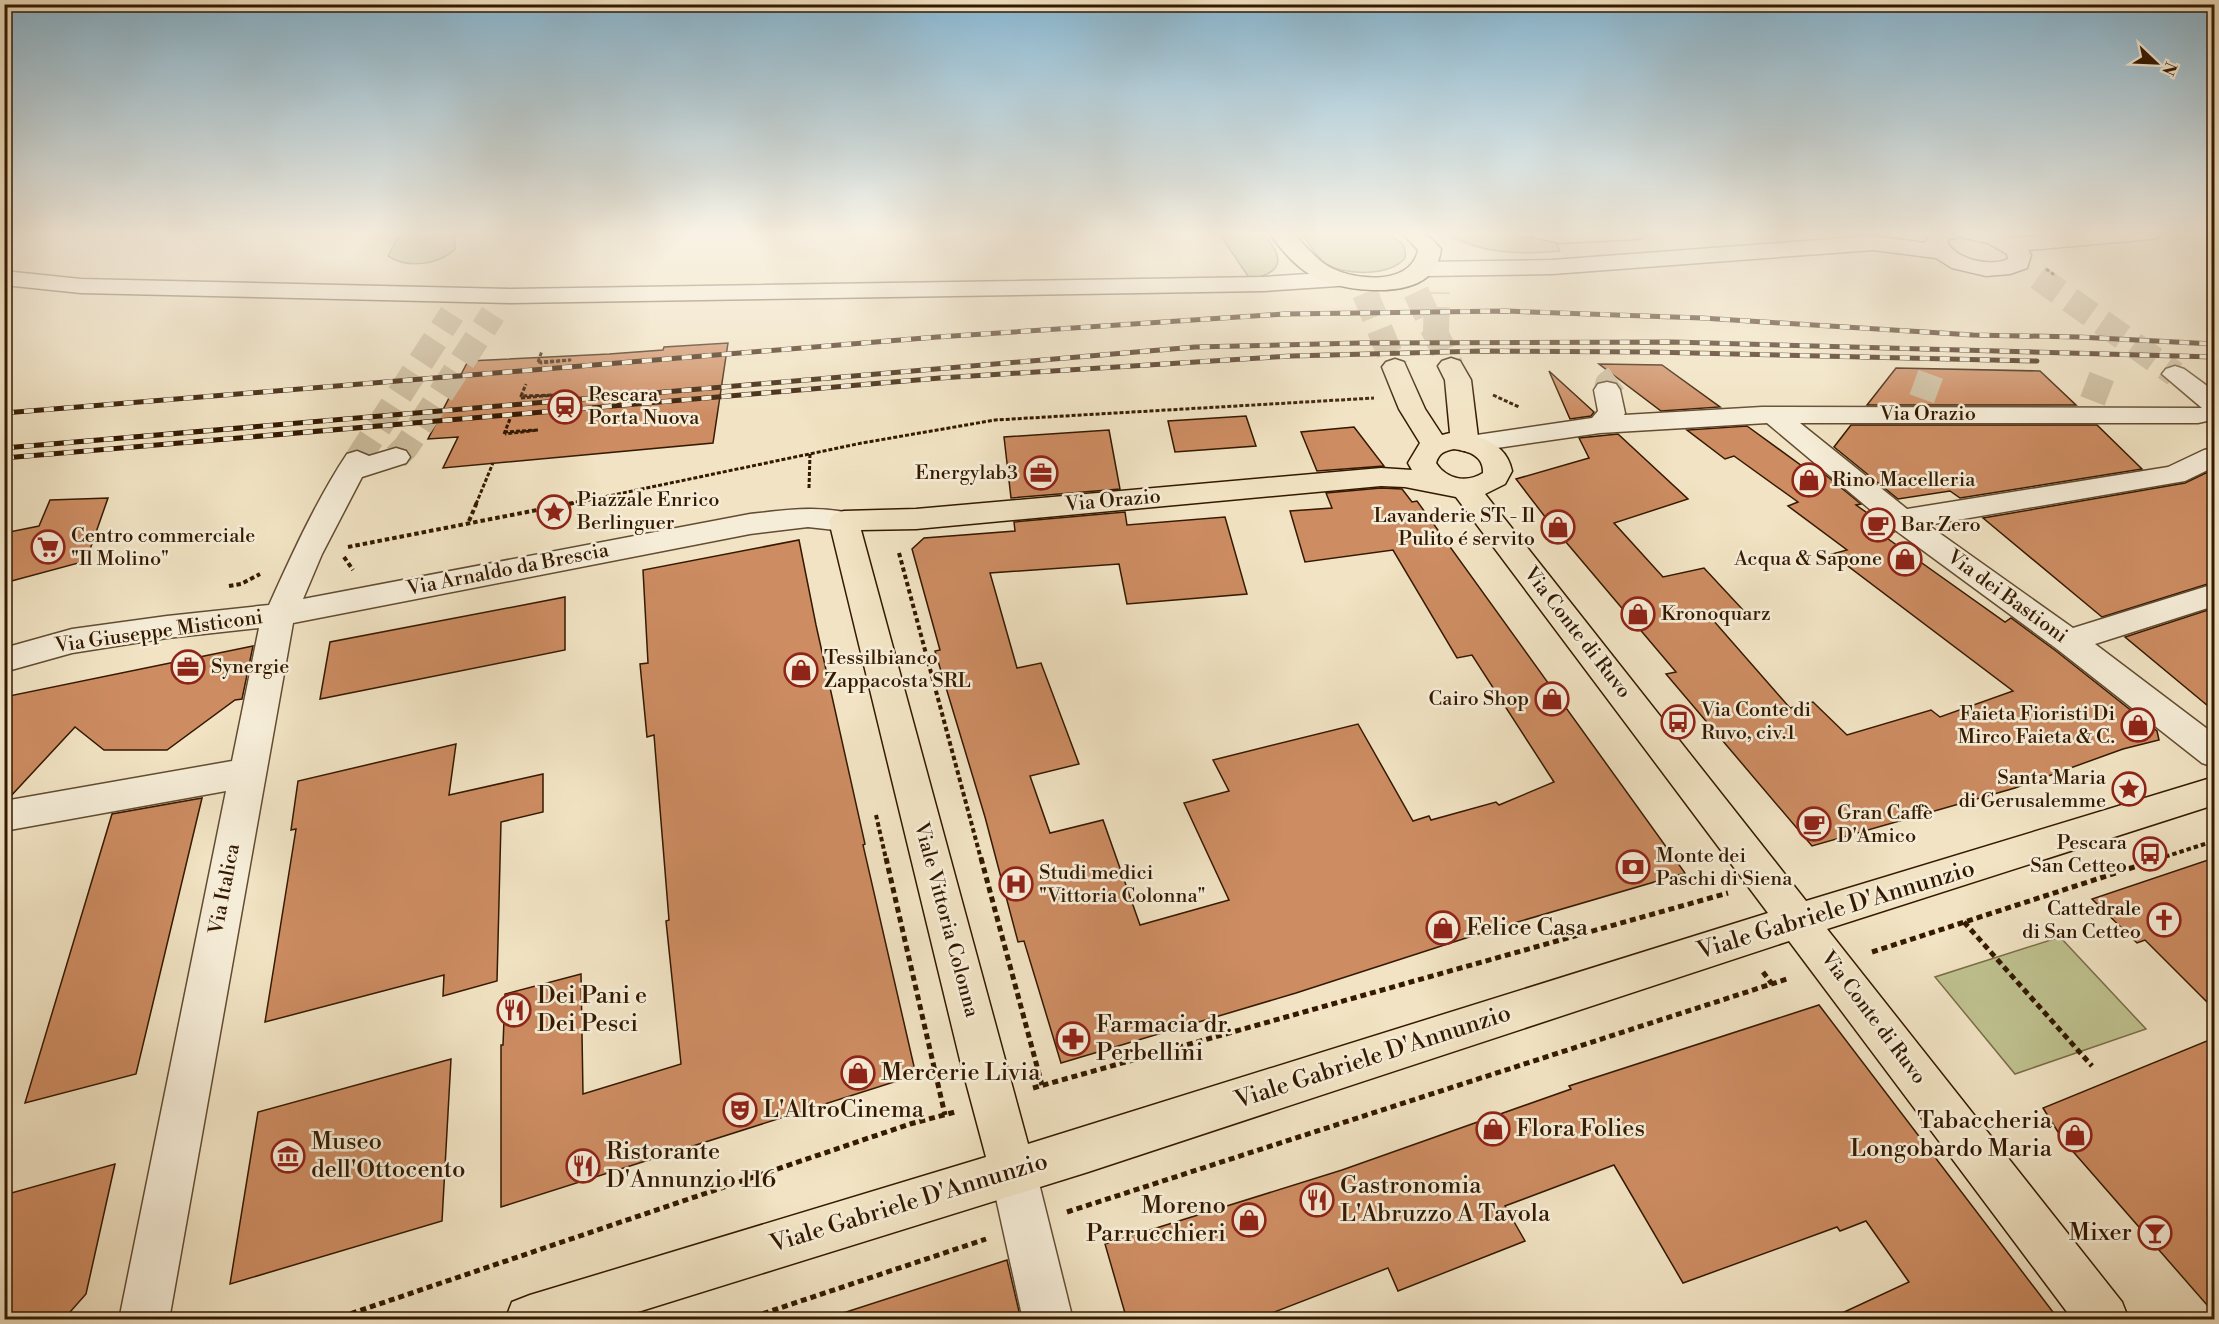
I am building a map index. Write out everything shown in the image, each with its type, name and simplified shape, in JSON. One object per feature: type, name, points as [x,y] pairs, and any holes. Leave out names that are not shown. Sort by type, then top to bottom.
[{"type":"main road","points":[[1451,366],[1458,380],[1468,443]]},
{"type":"main road","points":[[1395,367],[1428,452],[1424,467],[1429,474],[1455,486],[1478,488],[1496,478],[1497,463],[1486,450],[1468,443],[1444,442],[1428,452]]},
{"type":"main road","name":"Via Orazio","points":[[1381,477],[1402,470],[1428,452]]},
{"type":"main road","name":"Via Orazio","points":[[844,521],[916,519],[1381,477],[1405,478],[1455,486]]},
{"type":"main road","name":"Via Conte di Ruvo","points":[[1455,486],[1769,881],[2104,1320]]},
{"type":"main road","name":"Viale Vittoria Colonna","points":[[844,521],[1013,1171]]},
{"type":"main road","name":"Viale Gabriele D'Annunzio","points":[[530,1320],[1013,1171],[2214,791]]},
{"type":"street","points":[[250,294],[454,304],[512,296],[641,294]]},
{"type":"street","points":[[493,314],[502,301],[512,296]]},
{"type":"street","points":[[2175,374],[2202,393],[2210,414]]},
{"type":"street","points":[[1600,425],[1612,413],[1607,390]]},
{"type":"street","points":[[1941,392],[1978,414]]},
{"type":"street","points":[[2111,394],[2146,415]]},
{"type":"street","name":"Via Orazio","points":[[1468,443],[1600,425],[1774,415],[2210,414]]},
{"type":"street","name":"Via dei Bastioni","points":[[1774,415],[1901,520],[2068,641],[2214,753]]},
{"type":"street","name":"Via Orazio","points":[[1497,463],[1611,440],[1659,422]]},
{"type":"street","points":[[1901,520],[2175,475],[2214,456]]},
{"type":"street","name":"Via Italica","points":[[144,1320],[248,765],[279,615],[353,466],[396,457]]},
{"type":"street","name":"Via Arnaldo da Brescia","points":[[279,615],[750,524],[808,517],[844,521]]},
{"type":"street","points":[[2068,641],[2214,595]]},
{"type":"street","name":"Via Giuseppe Misticoni","points":[[4,660],[72,641],[167,627],[279,615]]},
{"type":"street","points":[[39,796],[248,765]]},
{"type":"street","points":[[4,816],[248,765]]},
{"type":"street","name":"Viale Vittoria Colonna","points":[[1013,1171],[1048,1320]]},
{"type":"path","points":[[538,363],[542,351]]},
{"type":"path","points":[[538,363],[570,360],[538,363]]},
{"type":"path","points":[[520,398],[526,384]]},
{"type":"path","points":[[520,398],[554,394],[520,398]]},
{"type":"path","points":[[356,574],[338,549],[643,490],[869,440],[994,420],[1236,404],[1380,398]]},
{"type":"path","points":[[504,434],[510,419]]},
{"type":"path","points":[[504,434],[538,430],[504,434]]},
{"type":"path","points":[[809,492],[810,453]]},
{"type":"path","points":[[469,522],[493,463]]},
{"type":"path","points":[[899,553],[1042,1085]]},
{"type":"path","points":[[876,813],[945,1115]]},
{"type":"path","points":[[744,1320],[1026,1225],[2214,841]]},
{"type":"path","points":[[332,1320],[910,1124],[1769,881]]},
{"type":"path","points":[[1964,922],[2092,1066]]},
{"type":"green space","points":[[2060,937],[2146,1029],[2015,1074],[1935,977]]},
{"type":"building","points":[[728,343],[713,443],[443,468],[458,437],[428,439],[468,361],[609,354],[663,350],[664,347]]},
{"type":"building","points":[[1599,364],[1662,365],[1720,407],[1661,411]]},
{"type":"building","points":[[1896,368],[2040,371],[2076,405],[1867,405]]},
{"type":"building","points":[[1549,371],[1594,412],[1591,416],[1570,419]]},
{"type":"building","points":[[1246,416],[1256,446],[1175,452],[1168,421]]},
{"type":"building","points":[[1851,425],[2097,425],[2142,469],[1960,498],[1950,491],[1898,499],[1834,447]]},
{"type":"building","points":[[1747,426],[1813,474],[1817,468],[1861,504],[1856,505],[1894,532],[1884,536],[2005,622],[2011,618],[2056,651],[2157,731],[2159,740],[2123,749],[2015,788],[1812,846],[1666,674],[1676,672],[1549,522],[1516,479],[1589,458],[1579,438],[1618,434],[1688,499],[1614,523],[1663,577],[1704,568],[1744,611],[1712,619],[1790,708],[1813,702],[1847,735],[1931,710],[1940,717],[2013,691],[1832,554],[1847,550],[1788,506],[1798,502],[1734,456],[1725,459],[1687,430]]},
{"type":"building","points":[[1354,427],[1384,466],[1317,471],[1301,432]]},
{"type":"building","points":[[1109,430],[1120,489],[1011,498],[1004,437]]},
{"type":"building","points":[[2214,469],[2214,582],[2102,617],[1983,518],[2185,483]]},
{"type":"building","points":[[1381,488],[1402,489],[1412,502],[1417,501],[1685,873],[1497,928],[1296,993],[1061,1063],[1024,941],[1018,942],[985,817],[935,651],[940,650],[912,549],[924,538],[1015,531],[1014,522],[1125,512],[1127,525],[1225,517],[1247,594],[1127,604],[1119,564],[990,573],[1017,668],[1041,663],[1079,764],[1030,776],[1050,833],[1103,820],[1140,925],[1229,900],[1184,803],[1229,791],[1213,760],[1358,724],[1413,821],[1429,816],[1431,820],[1496,802],[1499,805],[1554,782],[1472,655],[1457,658],[1393,550],[1305,562],[1290,511],[1332,508],[1326,493]]},
{"type":"building","name":"Centro commerciale \"Il Molino\"","points":[[108,498],[86,561],[4,583],[4,533],[39,526],[50,500]]},
{"type":"building","points":[[799,540],[865,844],[863,845],[916,1075],[501,1207],[501,1045],[503,1045],[505,994],[581,974],[583,1094],[681,1064],[666,921],[669,920],[654,735],[647,737],[640,664],[648,663],[643,570]]},
{"type":"building","points":[[565,597],[565,650],[320,699],[330,642]]},
{"type":"building","points":[[2214,608],[2214,711],[2125,637]]},
{"type":"building","points":[[253,646],[242,699],[235,700],[167,750],[104,750],[75,727],[9,798],[4,799],[4,697]]},
{"type":"building","points":[[456,744],[449,795],[543,774],[543,812],[501,822],[497,981],[443,996],[444,975],[265,1022],[296,829],[291,830],[298,781]]},
{"type":"building","points":[[202,798],[136,1074],[25,1103],[112,814]]},
{"type":"building","name":"Cattedrale di San Cetteo","points":[[2214,858],[2214,1009],[2145,940],[2137,943],[2092,899]]},
{"type":"building","points":[[1819,1005],[2059,1320],[1827,1320],[1909,1282],[1866,1221],[1840,1231],[1837,1227],[1683,1283],[1614,1165],[1505,1206],[1525,1241],[1398,1291],[1388,1268],[1254,1320],[1127,1320],[1105,1244],[1342,1170],[1571,1089],[1569,1086]]},
{"type":"building","points":[[2214,1038],[2214,1313],[2063,1140],[2043,1108]]},
{"type":"building","name":"Museo dell'Ottocento","points":[[451,1059],[442,1221],[230,1284],[258,1112]]},
{"type":"building","points":[[115,1164],[86,1294],[63,1320],[4,1320],[4,1195]]},
{"type":"building","points":[[1007,1260],[1021,1320],[844,1320],[843,1313]]},
{"type":"tunnel","points":[[1365,294],[1395,367]]},
{"type":"tunnel","points":[[1417,294],[1451,366]]},
{"type":"tunnel","points":[[1436,333],[1437,294]]},
{"type":"tunnel","points":[[2062,294],[2175,374]]},
{"type":"tunnel","points":[[357,460],[452,314]]},
{"type":"tunnel","points":[[396,457],[406,447],[493,314]]},
{"type":"tunnel","points":[[1607,390],[1608,384],[1616,378]]},
{"type":"tunnel","points":[[1914,382],[1941,392]]},
{"type":"tunnel","points":[[2085,384],[2111,394]]},
{"type":"railway","points":[[4,413],[937,337],[1284,314],[1506,311],[1702,318],[1973,335],[2078,337],[2214,344]]},
{"type":"railway","points":[[4,448],[1195,347],[1360,343],[1673,342],[2214,357]]},
{"type":"railway","points":[[4,458],[940,378],[1291,356],[1482,351],[1650,352],[2037,361]]},
{"type":"place","name":"Pescara Porta Nuova","points":[[565,407]]},
{"type":"place","name":"Energylab3","points":[[1041,473]]},
{"type":"place","name":"Rino Macelleria","points":[[1809,480]]},
{"type":"place","name":"Piazzale Enrico Berlinguer","points":[[554,512]]},
{"type":"place","name":"Bar Zero","points":[[1878,525]]},
{"type":"place","name":"Lavanderie ST - Il Pulito é servito","points":[[1558,527]]},
{"type":"place","name":"Centro commerciale \"Il Molino\"","points":[[48,547]]},
{"type":"place","name":"Acqua & Sapone","points":[[1905,559]]},
{"type":"place","name":"Kronoquarz","points":[[1638,614]]},
{"type":"place","name":"Synergie","points":[[188,667]]},
{"type":"place","name":"Tessilbianco Zappacosta SRL","points":[[801,670]]},
{"type":"place","name":"Cairo Shop","points":[[1552,699]]},
{"type":"place","name":"Via Conte di Ruvo, civ.1","points":[[1678,722]]},
{"type":"place","name":"Faieta Fioristi Di Mirco Faieta & C.","points":[[2138,725]]},
{"type":"place","name":"Santa Maria di Gerusalemme","points":[[2129,789]]},
{"type":"place","name":"Gran Caffè D'Amico","points":[[1814,824]]},
{"type":"place","name":"Pescara San Cetteo","points":[[2150,854]]},
{"type":"place","name":"Monte dei Paschi di Siena","points":[[1633,867]]},
{"type":"place","name":"Studi medici \"Vittoria Colonna\"","points":[[1016,884]]},
{"type":"place","name":"Cattedrale di San Cetteo","points":[[2164,920]]},
{"type":"place","name":"Felice Casa","points":[[1443,928]]},
{"type":"place","name":"Dei Pani e Dei Pesci","points":[[514,1010]]},
{"type":"place","name":"Farmacia dr. Perbellini","points":[[1073,1039]]},
{"type":"place","name":"Mercerie Livia","points":[[858,1073]]},
{"type":"place","name":"L'AltroCinema","points":[[740,1110]]},
{"type":"place","name":"Flora Folies","points":[[1493,1129]]},
{"type":"place","name":"Tabaccheria Longobardo Maria","points":[[2075,1135]]},
{"type":"place","name":"Museo dell'Ottocento","points":[[288,1156]]},
{"type":"place","name":"Ristorante D'Annunzio 116","points":[[583,1166]]},
{"type":"place","name":"Gastronomia L'Abruzzo A Tavola","points":[[1317,1200]]},
{"type":"place","name":"Moreno Parrucchieri","points":[[1249,1220]]},
{"type":"place","name":"Mixer","points":[[2155,1233]]}]
